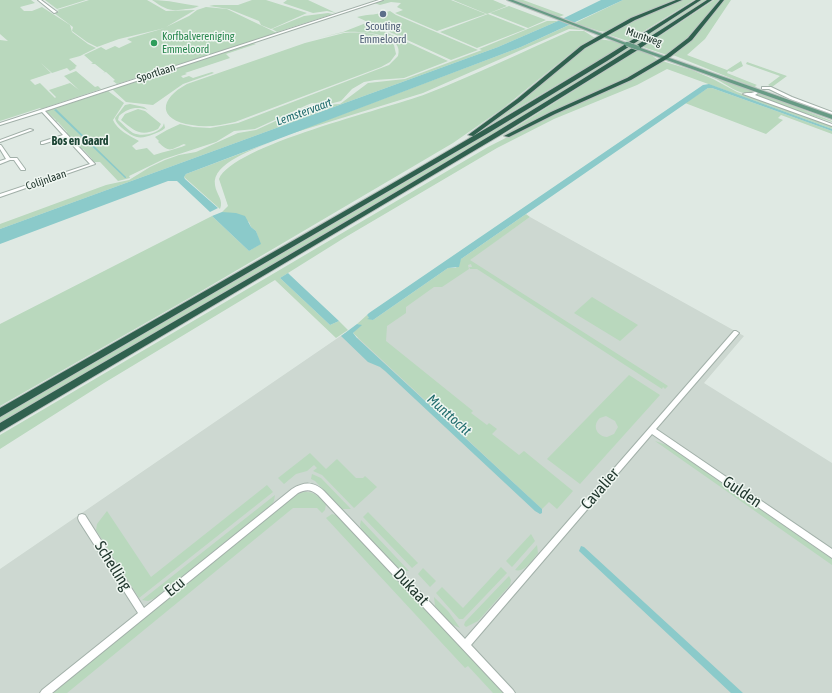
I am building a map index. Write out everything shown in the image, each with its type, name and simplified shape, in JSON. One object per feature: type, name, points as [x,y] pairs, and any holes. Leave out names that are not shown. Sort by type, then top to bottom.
[{"type":"highway","points":[[410,176],[499,115],[575,53],[604,35],[638,17],[680,0]]},
{"type":"highway","points":[[0,413],[410,176],[569,82],[699,0]]},
{"type":"highway","points":[[0,428],[453,161],[584,82],[710,0]]},
{"type":"highway","points":[[453,161],[552,113],[629,79],[667,57],[690,39],[722,0]]},
{"type":"main road","name":"Muntweg","points":[[509,0],[727,78],[832,118]]},
{"type":"street","points":[[39,0],[55,12]]},
{"type":"street","name":"Sportlaan","points":[[0,124],[382,0]]},
{"type":"street","points":[[763,88],[772,88],[790,97],[832,113]]},
{"type":"street","points":[[750,95],[756,92]]},
{"type":"street","points":[[745,94],[832,125]]},
{"type":"street","points":[[42,110],[66,135],[42,143]]},
{"type":"street","points":[[0,141],[31,130]]},
{"type":"street","name":"Colijnlaan","points":[[0,196],[93,164],[66,135]]},
{"type":"street","points":[[0,146],[9,159]]},
{"type":"street","points":[[0,163],[9,159],[16,159],[23,169]]},
{"type":"street","name":"Cavalier","points":[[465,645],[736,333]]},
{"type":"street","name":"Gulden","points":[[652,430],[832,554]]},
{"type":"street","name":"Dukaat","points":[[308,486],[313,487],[321,493],[510,693]]},
{"type":"street","name":"Ecu","points":[[45,693],[295,491],[308,486]]},
{"type":"street","name":"Schelling","points":[[82,518],[143,614]]},
{"type":"shaded area","points":[[530,217],[744,336],[704,383],[832,463],[832,693],[0,693],[0,569],[345,333],[354,340]]},
{"type":"green space","points":[[0,0],[31,0],[35,3],[20,7],[24,11],[32,11],[42,7],[70,25],[72,32],[96,48],[80,56],[69,59],[77,66],[70,71],[67,68],[52,73],[41,63],[51,73],[30,80],[35,85],[40,83],[55,98],[56,97],[49,90],[70,83],[79,90],[64,76],[76,71],[95,87],[98,86],[101,89],[0,121],[0,40],[8,41],[0,34]]},
{"type":"green space","points":[[45,0],[86,0],[57,9]]},
{"type":"green space","points":[[89,0],[147,0],[166,11],[195,10],[166,27],[189,16],[197,10],[206,7],[227,9],[277,33],[117,84],[113,81],[115,80],[106,72],[102,73],[105,72],[95,64],[91,64],[93,63],[84,55],[101,47],[106,50],[115,46],[119,48],[132,42],[127,39],[165,28],[119,39],[97,47],[72,31],[73,27],[54,13],[59,11],[57,10]]},
{"type":"green space","points":[[152,0],[199,6],[191,9],[172,10],[164,8]]},
{"type":"green space","points":[[252,0],[266,0],[307,13],[271,29],[261,25],[259,21],[229,9],[209,6],[238,5]]},
{"type":"green space","points":[[287,0],[308,0],[336,13],[327,11],[313,13],[283,3]]},
{"type":"green space","points":[[383,0],[451,0],[486,14],[437,31],[395,13],[403,10],[397,7],[401,3],[391,2],[380,5],[374,3]]},
{"type":"green space","points":[[453,0],[493,0],[507,6],[487,14]]},
{"type":"green space","points":[[512,0],[523,0],[564,15],[559,17]]},
{"type":"green space","points":[[623,0],[676,0],[633,17],[607,32],[599,31],[575,23]]},
{"type":"green space","points":[[681,0],[694,0],[628,41],[608,34],[632,20]]},
{"type":"green space","points":[[701,0],[707,0],[551,100],[0,424],[0,417],[462,149],[609,60]]},
{"type":"green space","points":[[714,0],[719,0],[687,40],[667,55],[643,47]]},
{"type":"green space","points":[[724,0],[731,0],[705,39],[687,55],[727,70],[741,61],[743,66],[732,72],[728,71],[727,73],[757,85],[755,86],[758,89],[673,55],[695,37]]},
{"type":"green space","points":[[509,6],[546,20],[528,28],[490,13]]},
{"type":"green space","points":[[390,11],[396,15],[478,50],[451,60],[357,17]]},
{"type":"green space","points":[[328,13],[333,14],[277,32],[272,29],[304,16]]},
{"type":"green space","points":[[488,14],[526,29],[477,48],[440,32]]},
{"type":"green space","points":[[547,21],[558,21],[498,47],[0,229],[0,224],[106,185],[129,180],[165,160],[179,155],[196,152],[238,133],[256,130],[308,106],[340,104],[368,83],[405,79],[482,50],[479,49]]},
{"type":"green space","points":[[366,23],[448,61],[404,78],[364,82],[352,89],[341,101],[329,104],[312,103],[255,129],[234,131],[216,142],[164,159],[129,176],[130,178],[118,181],[100,162],[93,162],[83,149],[80,149],[80,146],[72,137],[69,137],[66,133],[67,132],[46,111],[108,91],[124,103],[113,120],[117,127],[139,141],[132,146],[136,150],[147,148],[154,155],[186,145],[184,144],[173,149],[168,149],[158,142],[159,141],[155,137],[180,124],[193,127],[210,128],[238,123],[389,65],[398,56],[398,48],[395,42],[388,38],[370,33],[345,32],[314,39],[343,32]]},
{"type":"green space","points":[[569,25],[582,30],[569,29],[423,93],[290,134],[521,47]]},
{"type":"green space","points":[[570,31],[584,31],[595,38],[570,54],[502,109],[453,143],[198,293],[0,406],[0,324],[212,216],[249,251],[260,244],[256,231],[251,227],[249,222],[222,212],[228,206],[219,179],[230,166],[252,153],[280,141],[313,129],[406,101],[444,87]]},
{"type":"green space","points":[[344,33],[364,33],[377,35],[394,45],[396,54],[390,62],[381,67],[235,122],[214,126],[198,126],[173,119],[168,114],[166,108],[167,102],[171,96],[187,84],[305,43]]},
{"type":"green space","points":[[598,39],[613,41],[624,45],[466,139],[496,119],[565,61]]},
{"type":"green space","points":[[252,43],[256,44],[226,54],[230,58],[185,73],[187,74],[181,76],[183,78],[189,76],[193,78],[212,72],[214,73],[183,84],[153,105],[126,102],[113,90],[113,88],[137,81],[141,83],[146,82],[143,79]]},
{"type":"green space","points":[[638,50],[650,54],[658,60],[636,74],[500,137]]},
{"type":"green space","points":[[668,59],[757,91],[752,94],[742,93],[702,72],[663,60]]},
{"type":"green space","points":[[662,61],[692,70],[737,92],[832,126],[832,129],[667,69],[637,85],[554,119],[497,148],[344,238],[280,278],[330,325],[339,321],[348,330],[336,338],[275,280],[104,383],[0,449],[0,435],[488,147],[533,124],[639,75]]},
{"type":"green space","points":[[747,62],[787,76],[772,87],[768,85],[780,76],[746,64]]},
{"type":"green space","points":[[708,88],[712,88],[832,131],[832,134],[781,115],[778,118],[783,120],[766,134],[685,103]]},
{"type":"green space","points":[[758,92],[832,122],[779,105],[755,95]]},
{"type":"green space","points":[[130,104],[144,107],[148,110],[133,108],[119,116],[118,120],[131,132],[141,135],[153,133],[160,129],[164,123],[165,128],[144,137],[137,137],[130,134],[119,125],[115,118],[125,105]]},
{"type":"green space","points":[[138,109],[145,111],[161,124],[158,129],[147,133],[142,133],[134,130],[121,120],[125,114]]},
{"type":"green space","points":[[274,141],[237,157],[227,163],[220,170],[216,177],[215,185],[221,203],[220,209],[184,177],[186,174]]},
{"type":"green space","points":[[526,214],[530,217],[470,260],[668,386],[665,389],[663,387],[662,389],[477,269],[470,269],[469,267],[472,267],[471,264],[468,265],[469,269],[442,287],[434,287],[406,307],[406,313],[387,326],[386,341],[473,411],[471,413],[487,425],[489,423],[497,429],[492,434],[519,455],[524,451],[573,491],[557,509],[549,502],[542,509],[353,333],[360,325],[357,324],[367,315],[373,320],[448,268],[456,268],[461,259]]},
{"type":"green space","points":[[592,297],[638,325],[620,341],[574,313]]},
{"type":"green space","points":[[629,375],[660,395],[580,484],[547,459]],"holes":[[[606,416],[615,421],[618,427],[614,434],[607,437],[600,435],[596,430],[596,424],[600,418]]]},
{"type":"green space","points":[[655,441],[667,445],[832,559],[832,565]]},
{"type":"green space","points":[[310,453],[326,469],[337,459],[356,478],[363,478],[365,476],[377,487],[354,508],[322,475],[313,471],[317,468],[314,465],[307,471],[296,474],[284,484],[278,478]]},
{"type":"green space","points":[[312,474],[321,478],[351,509],[342,509],[315,481],[311,479]]},
{"type":"green space","points":[[267,485],[273,492],[139,598],[96,530],[97,524],[107,511],[151,577]]},
{"type":"green space","points":[[304,492],[314,494],[326,504],[325,510],[322,513],[317,508],[293,508],[67,693],[52,693],[296,495]]},
{"type":"green space","points":[[275,495],[271,506],[155,598],[148,601],[142,600]]},
{"type":"green space","points":[[368,512],[418,563],[412,568],[363,517]]},
{"type":"green space","points":[[332,514],[338,516],[503,693],[493,693],[468,666],[465,668],[326,518]]},
{"type":"green space","points":[[361,520],[409,571],[401,571],[361,529]]},
{"type":"green space","points":[[531,534],[535,541],[512,567],[506,561]]},
{"type":"green space","points":[[537,545],[538,553],[531,562],[522,570],[515,570]]},
{"type":"green space","points":[[501,567],[507,573],[463,619],[459,619],[436,593],[442,587],[463,608]]},
{"type":"green space","points":[[423,568],[436,581],[430,587],[418,574]]},
{"type":"green space","points":[[509,576],[511,580],[510,585],[478,621],[466,627],[464,625],[465,622]]},
{"type":"green space","points":[[434,597],[448,611],[460,628],[451,624],[435,606]]},
{"type":"water","points":[[601,0],[623,0],[521,47],[186,174],[184,177],[185,179],[218,208],[210,212],[177,181],[168,181],[0,244],[0,229],[498,47],[558,21]]},
{"type":"water","points":[[709,84],[832,129],[832,131],[712,88],[708,88],[461,259],[459,267],[448,268],[373,320],[367,319],[369,318],[367,315],[369,313],[703,85]]},
{"type":"water","points":[[56,109],[126,177],[126,178],[54,110]]},
{"type":"water","points":[[222,212],[236,213],[245,216],[251,227],[256,231],[261,244],[249,251],[212,216]]},
{"type":"water","points":[[288,273],[339,321],[330,325],[280,278]]},
{"type":"water","points":[[357,324],[362,325],[353,333],[357,338],[542,509],[542,513],[540,514],[535,511],[385,371],[368,362],[341,336]]},
{"type":"water","points":[[581,546],[584,547],[743,693],[731,693],[579,551]]},
{"type":"place","name":"Scouting Emmeloord","points":[[383,14]]},
{"type":"place","name":"Korfbalvereniging Emmeloord","points":[[154,43]]},
{"type":"district","name":"Bos en Gaard","points":[[80,141]]},
{"type":"water label","name":"Lemstervaart","points":[[304,112]]},
{"type":"water label","name":"Munttocht","points":[[449,415]]}]
